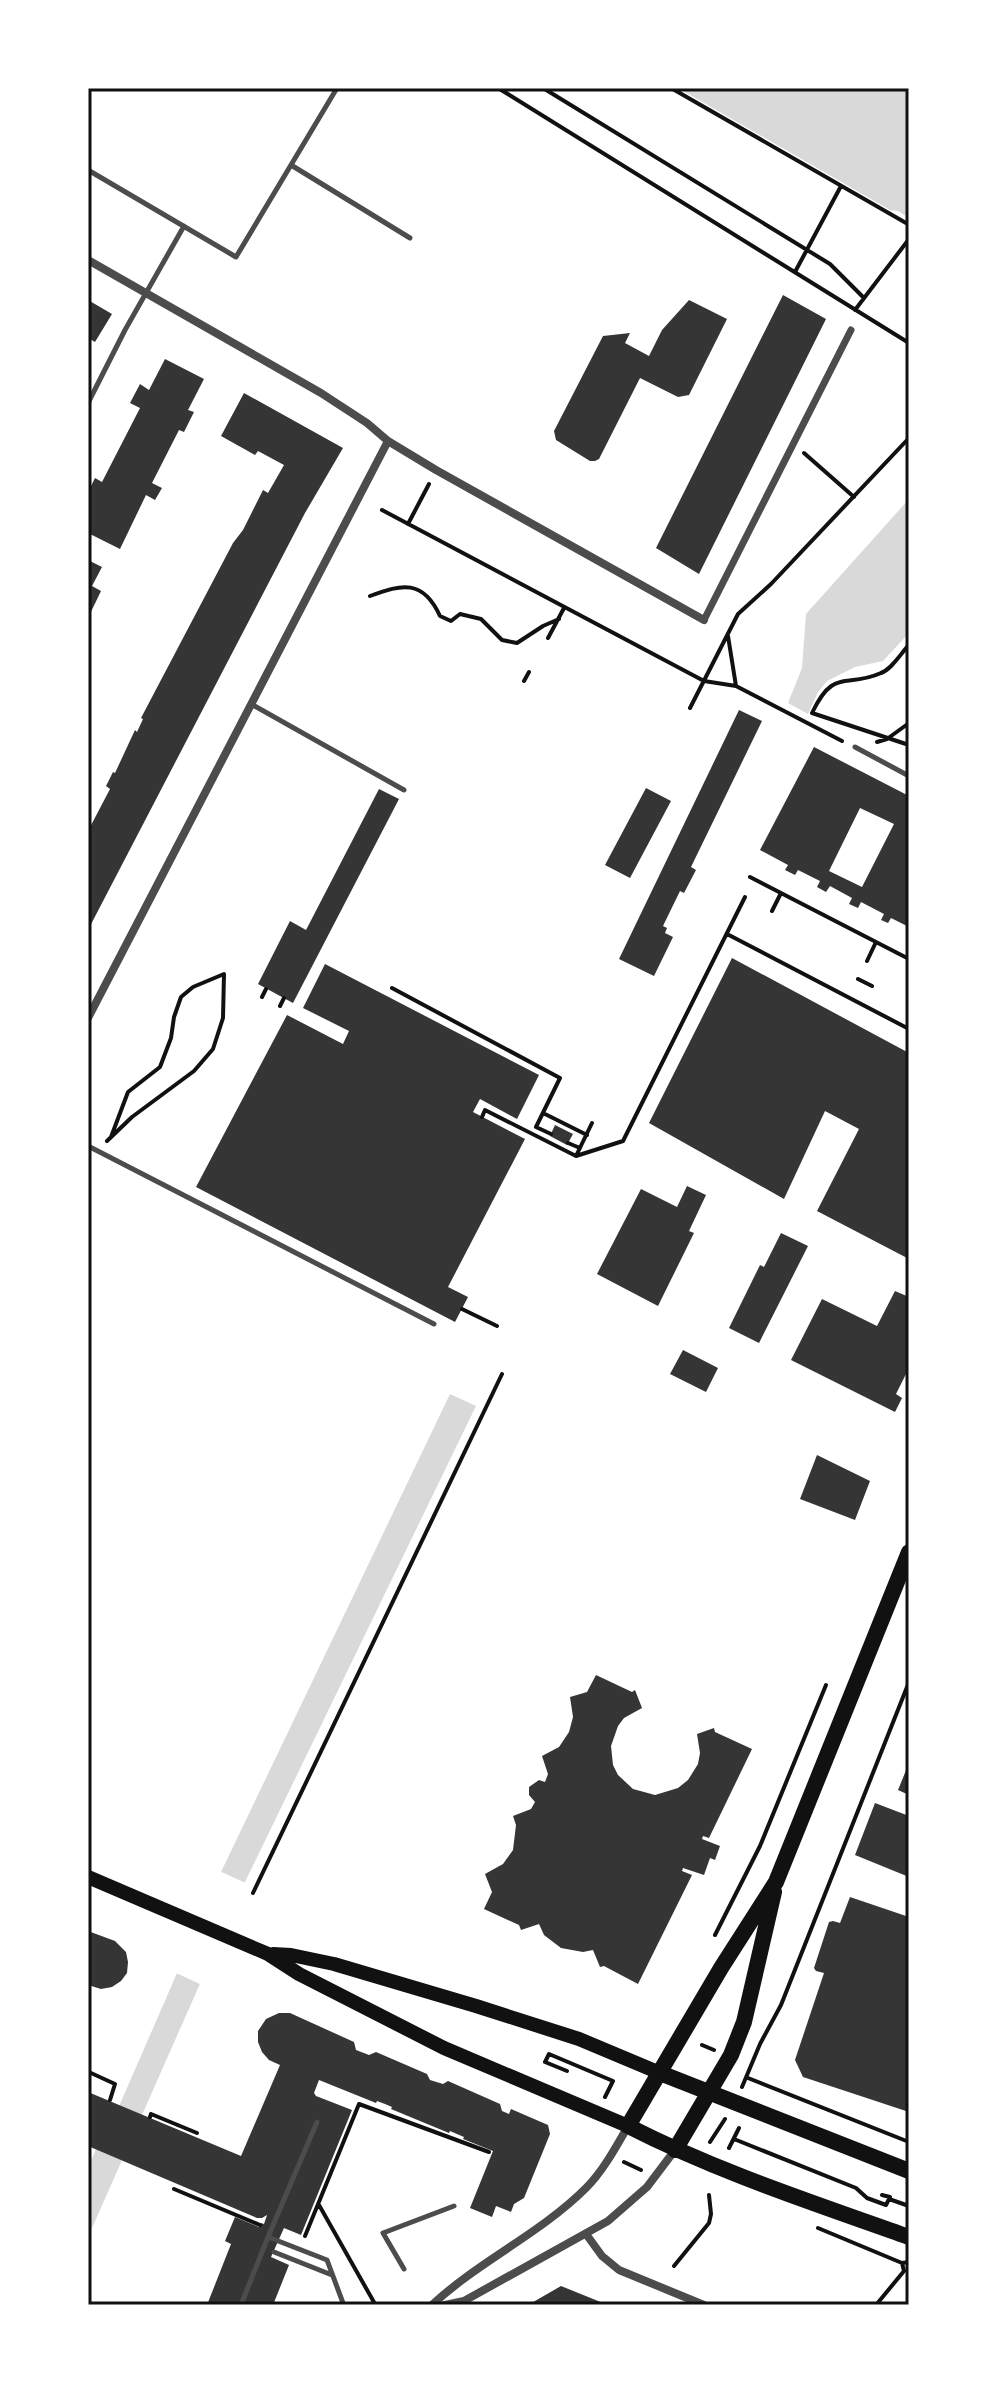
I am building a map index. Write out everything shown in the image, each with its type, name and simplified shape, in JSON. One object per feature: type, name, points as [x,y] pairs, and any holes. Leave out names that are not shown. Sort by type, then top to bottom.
[{"type":"main road","points":[[675,2150],[731,2055],[744,2022],[776,1882],[909,1552]]},
{"type":"main road","points":[[88,1877],[268,1954],[299,1974],[444,2048],[628,2126],[675,2150],[909,2237]]},
{"type":"main road","points":[[628,2126],[721,1968],[776,1882]]},
{"type":"main road","points":[[268,1954],[291,1955],[334,1964],[579,2039],[909,2171]]},
{"type":"street","points":[[88,260],[321,393],[367,423],[388,441],[436,470],[704,620],[851,330]]},
{"type":"street","points":[[88,1018],[388,441]]},
{"type":"street","points":[[432,2305],[455,2284],[565,2207],[588,2187],[628,2126]]},
{"type":"street","points":[[445,2305],[464,2301],[608,2221],[647,2187],[675,2150]]},
{"type":"street","points":[[586,2234],[602,2256],[619,2270],[704,2305]]},
{"type":"lane","points":[[88,170],[236,257],[337,88]]},
{"type":"lane","points":[[291,165],[410,238]]},
{"type":"lane","points":[[88,403],[184,226]]},
{"type":"lane","points":[[251,704],[404,790]]},
{"type":"lane","points":[[855,747],[909,776]]},
{"type":"lane","points":[[88,1146],[434,1324]]},
{"type":"lane","points":[[241,2305],[317,2122]]},
{"type":"lane","points":[[404,2269],[383,2233],[454,2206]]},
{"type":"lane","points":[[268,2237],[327,2260],[343,2303]]},
{"type":"lane","points":[[274,2252],[333,2276]]},
{"type":"path","points":[[498,88],[909,343]]},
{"type":"path","points":[[543,88],[830,264],[864,298]]},
{"type":"path","points":[[671,88],[906,223]]},
{"type":"path","points":[[795,272],[841,186]]},
{"type":"path","points":[[855,309],[909,239]]},
{"type":"path","points":[[690,708],[738,614],[771,584],[909,438]]},
{"type":"path","points":[[794,444],[854,497]]},
{"type":"path","points":[[408,524],[436,470]]},
{"type":"path","points":[[382,510],[704,681],[736,686],[855,747],[887,739],[909,723]]},
{"type":"path","points":[[370,596],[397,586],[410,587],[434,603],[440,616],[451,621],[460,614],[481,619],[502,640],[517,643],[559,619]]},
{"type":"path","points":[[548,638],[565,607]]},
{"type":"path","points":[[727,634],[736,686]]},
{"type":"path","points":[[909,645],[884,673],[831,684],[820,696],[812,713],[909,745]]},
{"type":"path","points":[[524,681],[529,672]]},
{"type":"path","points":[[750,877],[909,959]]},
{"type":"path","points":[[772,911],[781,893]]},
{"type":"path","points":[[482,1117],[485,1110],[576,1156],[623,1141],[745,897]]},
{"type":"path","points":[[727,934],[909,1029]]},
{"type":"path","points":[[867,961],[876,942]]},
{"type":"path","points":[[98,1150],[167,1089],[194,1071],[213,1049],[223,1018],[224,974],[193,987],[181,997],[160,1067],[128,1092],[111,1137]]},
{"type":"path","points":[[858,979],[872,986]]},
{"type":"path","points":[[392,988],[560,1078],[532,1134]]},
{"type":"path","points":[[262,997],[266,989]]},
{"type":"path","points":[[280,1006],[284,998]]},
{"type":"path","points":[[543,1113],[587,1135]]},
{"type":"path","points":[[576,1156],[592,1123]]},
{"type":"path","points":[[536,1127],[551,1134]]},
{"type":"path","points":[[568,1143],[580,1148]]},
{"type":"path","points":[[462,1309],[497,1326]]},
{"type":"path","points":[[253,1893],[502,1374]]},
{"type":"path","points":[[757,2052],[781,2005],[909,1682]]},
{"type":"path","points":[[712,1942],[760,1846],[826,1685]]},
{"type":"path","points":[[567,2071],[545,2062],[549,2054],[613,2081]]},
{"type":"path","points":[[605,2097],[618,2072]]},
{"type":"path","points":[[91,2073],[115,2084],[110,2100]]},
{"type":"path","points":[[767,2085],[909,2142]]},
{"type":"path","points":[[302,2243],[359,2104],[489,2152]]},
{"type":"path","points":[[150,2117],[151,2114],[197,2133]]},
{"type":"path","points":[[729,2148],[739,2128]]},
{"type":"path","points":[[734,2139],[856,2188],[867,2198],[886,2205],[889,2199]]},
{"type":"path","points":[[623,2162],[644,2171]]},
{"type":"path","points":[[174,2189],[260,2225]]},
{"type":"path","points":[[674,2266],[709,2223],[709,2195]]},
{"type":"path","points":[[882,2195],[909,2206]]},
{"type":"path","points":[[318,2204],[375,2304]]},
{"type":"path","points":[[876,2305],[904,2271],[902,2263]]},
{"type":"shaded area","points":[[678,88],[909,88],[909,218],[890,210]]},
{"type":"shaded area","points":[[909,499],[909,633],[883,661],[855,667],[827,681],[808,714],[788,703],[802,668],[806,614]]},
{"type":"shaded area","points":[[450,1394],[476,1406],[245,1882],[88,2237],[88,2168],[96,2149],[120,2104],[221,1872]]},
{"type":"pier","points":[[217,1870],[248,1884],[204,1986],[174,1972]]},
{"type":"building","points":[[783,295],[826,319],[699,574],[656,548]]},
{"type":"building","points":[[88,300],[112,314],[95,342],[88,338]]},
{"type":"building","points":[[689,300],[727,319],[689,395],[678,397],[640,378],[599,459],[595,461],[556,440],[554,431],[603,336],[630,333],[625,343],[649,356],[662,330]]},
{"type":"building","points":[[165,359],[204,379],[188,410],[194,412],[184,432],[179,430],[152,483],[162,488],[155,500],[146,495],[120,549],[88,533],[88,492],[95,478],[102,482],[140,408],[130,403],[140,384],[149,390]]},
{"type":"building","points":[[244,393],[343,448],[305,513],[88,930],[88,831],[110,789],[106,786],[135,730],[137,732],[141,718],[233,543],[263,490],[268,493],[284,465],[258,451],[255,455],[221,436]]},
{"type":"building","points":[[88,560],[102,567],[92,586],[101,591],[88,618]]},
{"type":"building","points":[[739,710],[762,721],[691,867],[696,870],[684,893],[680,891],[663,926],[667,928],[665,933],[673,937],[654,976],[619,959]]},
{"type":"building","points":[[814,747],[909,796],[909,927],[891,918],[888,923],[881,920],[884,914],[861,902],[858,908],[849,904],[852,898],[830,886],[826,892],[817,887],[820,881],[798,870],[795,875],[785,870],[788,865],[760,850]],"holes":[[[860,808],[894,824],[862,887],[829,871]]]},
{"type":"building","points":[[646,788],[671,801],[630,878],[605,865]]},
{"type":"building","points":[[379,789],[399,799],[293,1003],[258,984],[290,921],[306,930]]},
{"type":"building","points":[[732,958],[909,1053],[909,1259],[817,1211],[859,1129],[825,1111],[784,1199],[649,1123]]},
{"type":"building","points":[[325,964],[539,1075],[517,1119],[480,1099],[473,1112],[525,1139],[448,1287],[468,1297],[455,1322],[196,1187],[287,1015],[343,1044],[349,1031],[303,1008]]},
{"type":"building","points":[[555,1125],[573,1134],[567,1145],[550,1136]]},
{"type":"building","points":[[687,1186],[706,1195],[689,1231],[694,1233],[658,1306],[597,1274],[641,1189],[677,1207]]},
{"type":"building","points":[[781,1233],[808,1246],[759,1343],[729,1328],[760,1265],[764,1267]]},
{"type":"building","points":[[895,1291],[909,1297],[909,1368],[896,1394],[902,1398],[895,1412],[791,1360],[822,1299],[877,1326]]},
{"type":"building","points":[[683,1350],[718,1368],[706,1392],[670,1374]]},
{"type":"building","points":[[817,1455],[870,1481],[855,1520],[800,1499]]},
{"type":"building","points":[[596,1675],[632,1692],[635,1690],[642,1708],[624,1718],[611,1746],[613,1765],[618,1775],[633,1789],[655,1795],[678,1788],[688,1780],[698,1764],[697,1734],[714,1728],[715,1732],[752,1749],[709,1838],[703,1836],[702,1839],[720,1846],[715,1860],[710,1858],[704,1875],[683,1868],[682,1871],[692,1875],[638,1984],[604,1966],[600,1967],[593,1950],[583,1952],[561,1948],[544,1935],[539,1924],[521,1930],[519,1925],[484,1909],[492,1892],[485,1874],[503,1864],[513,1850],[516,1825],[513,1816],[531,1809],[535,1802],[529,1795],[529,1787],[539,1780],[545,1782],[548,1774],[542,1756],[559,1747],[569,1732],[573,1717],[570,1697],[587,1692]]},
{"type":"building","points":[[909,1763],[909,1795],[898,1790]]},
{"type":"building","points":[[875,1803],[909,1816],[909,1877],[855,1855]]},
{"type":"building","points":[[850,1897],[909,1917],[909,2112],[803,2077],[795,2060],[824,1973],[814,1968],[829,1922],[840,1923]]},
{"type":"building","points":[[88,1931],[115,1941],[126,1952],[127,1973],[112,1987],[101,1989],[88,1985]]},
{"type":"building","points":[[279,2013],[290,2013],[354,2042],[356,2050],[369,2055],[376,2052],[427,2074],[430,2080],[443,2084],[448,2081],[500,2104],[502,2111],[509,2114],[511,2109],[548,2125],[550,2134],[524,2198],[514,2204],[511,2212],[496,2206],[492,2217],[470,2208],[493,2151],[385,2104],[319,2080],[314,2093],[316,2096],[352,2110],[301,2235],[284,2228],[271,2257],[289,2265],[273,2305],[207,2305],[231,2244],[225,2241],[235,2217],[259,2227],[261,2223],[264,2224],[267,2215],[257,2218],[88,2146],[88,2092],[241,2156],[280,2065],[262,2052],[258,2031],[266,2019]]},
{"type":"building","points":[[561,2286],[608,2305],[528,2305]]}]
